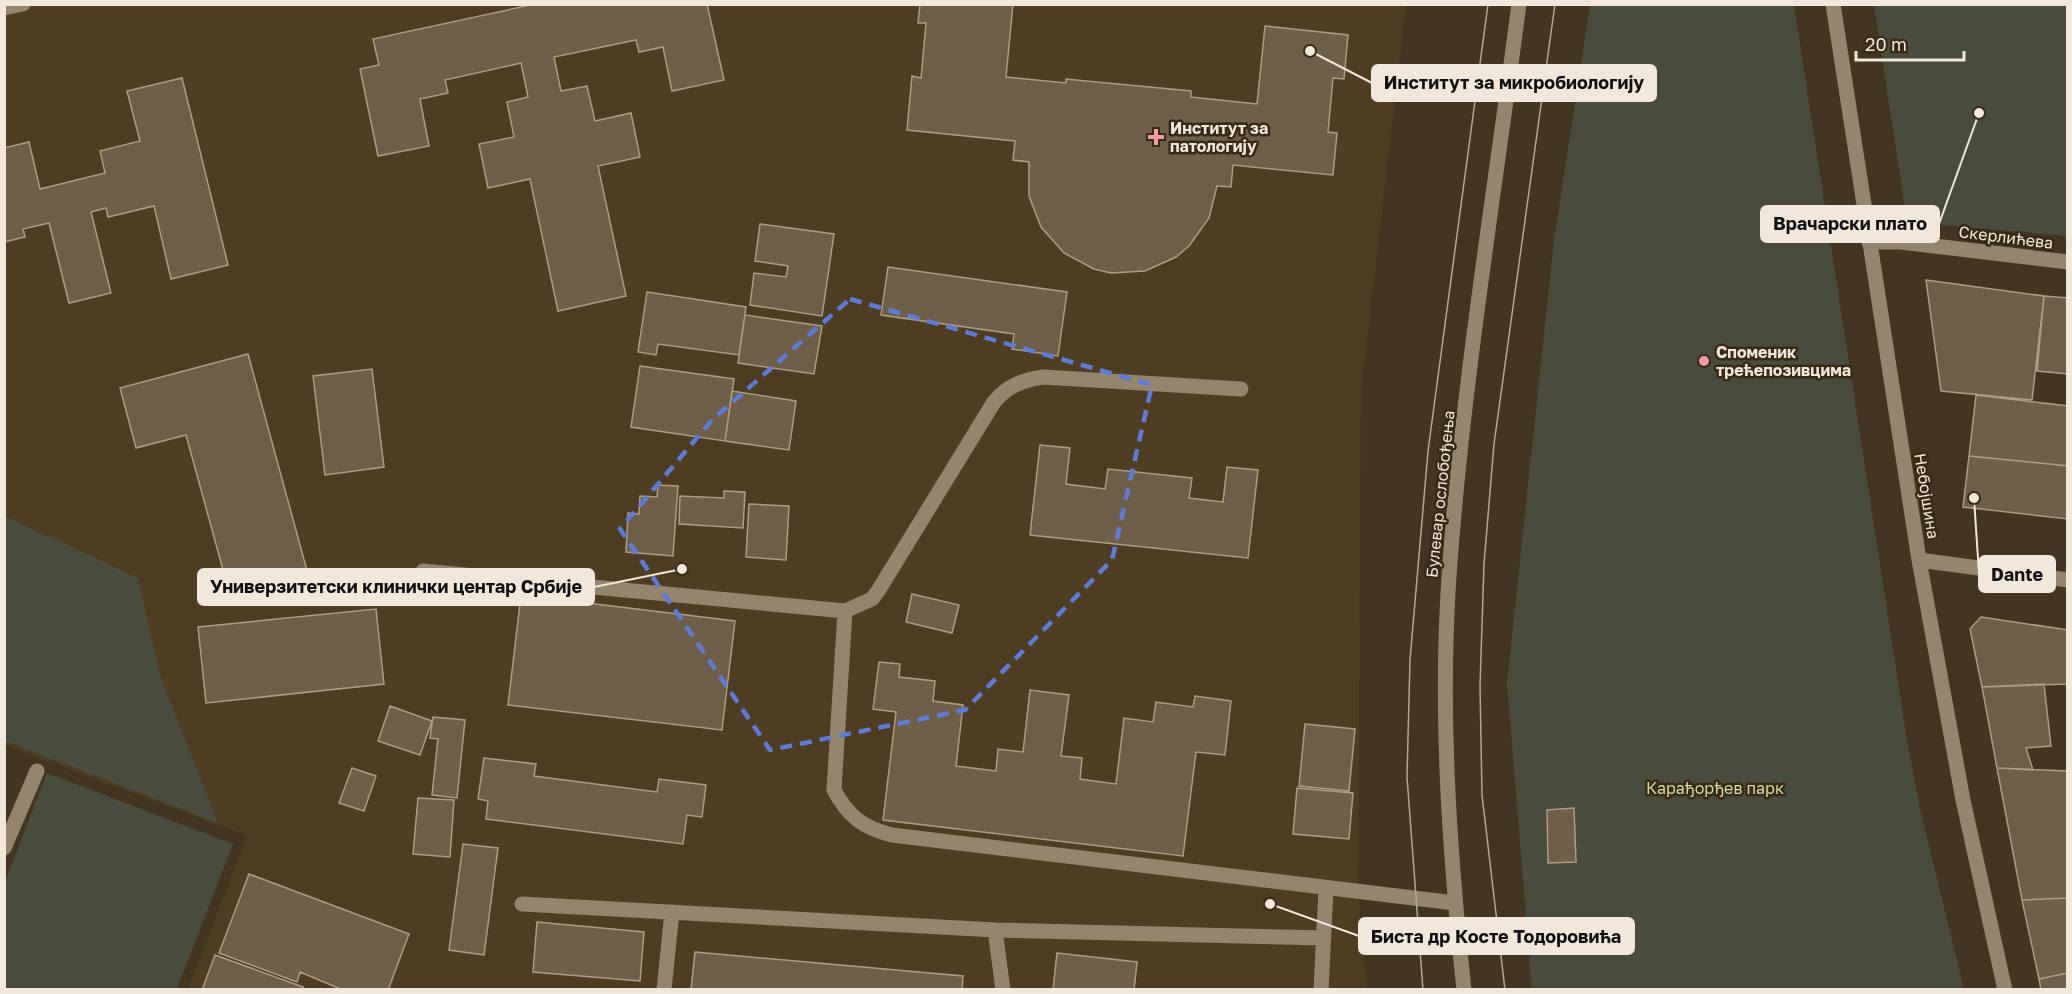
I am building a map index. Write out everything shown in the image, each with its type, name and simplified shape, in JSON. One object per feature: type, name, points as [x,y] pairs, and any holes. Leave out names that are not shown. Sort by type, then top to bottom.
[{"type":"street","points":[[4,8],[23,4]]},
{"type":"street","name":"Булевар ослобођења","points":[[1464,990],[1455,903],[1445,693],[1450,564],[1462,435],[1519,4]]},
{"type":"street","name":"Небојшина","points":[[1833,4],[1919,560],[1963,800],[2005,990]]},
{"type":"street","name":"Скерлићева","points":[[1869,242],[1901,242],[2067,262]]},
{"type":"street","points":[[423,571],[845,611],[872,599],[994,402],[1002,393],[1016,384],[1043,377],[1241,389]]},
{"type":"street","points":[[1919,560],[2067,580]]},
{"type":"street","points":[[845,611],[834,790],[844,808],[857,822],[873,830],[892,835],[1455,903]]},
{"type":"street","points":[[4,848],[37,771]]},
{"type":"street","points":[[1321,990],[1326,889]]},
{"type":"street","points":[[522,904],[995,930],[1324,938]]},
{"type":"street","points":[[664,990],[672,912]]},
{"type":"street","points":[[995,930],[1003,990]]},
{"type":"highlighted area","points":[[850,299],[1152,385],[1112,560],[965,710],[770,750],[620,529],[712,420]]},
{"type":"shaded area","points":[[4,5],[1406,5],[1361,393],[1358,893],[1367,989],[188,989],[247,836],[5,745]]},
{"type":"green space","name":"Карађорђев парк","points":[[1590,5],[1794,5],[1907,740],[1920,809],[1964,989],[1532,990],[1507,683],[1554,240]]},
{"type":"green space","points":[[1874,5],[2067,5],[2067,236],[1907,222]]},
{"type":"green space","points":[[5,516],[138,578],[160,676],[218,823],[5,741]]},
{"type":"green space","points":[[47,773],[233,844],[177,989],[5,989],[5,882]]},
{"type":"building","points":[[535,4],[707,4],[724,80],[672,91],[663,47],[639,52],[636,40],[554,57],[561,91],[587,86],[595,121],[631,113],[640,157],[598,166],[626,296],[558,311],[530,179],[488,188],[479,144],[514,137],[507,102],[528,97],[521,63],[445,80],[448,93],[420,99],[429,146],[378,156],[360,69],[379,65],[373,39]]},
{"type":"building","name":"Институт за патологију","points":[[920,4],[1013,4],[1006,77],[1066,83],[1066,79],[1191,91],[1191,97],[1257,104],[1265,26],[1348,35],[1344,79],[1333,78],[1328,132],[1337,133],[1333,175],[1233,165],[1231,187],[1217,186],[1209,218],[1189,246],[1176,257],[1145,271],[1111,273],[1094,269],[1064,253],[1041,227],[1029,196],[1029,162],[1013,160],[1015,141],[907,130],[912,76],[921,78],[926,23],[918,23]]},
{"type":"building","points":[[182,78],[228,265],[171,279],[154,206],[108,217],[106,208],[91,212],[111,293],[69,303],[49,223],[23,229],[25,237],[4,242],[4,148],[29,142],[40,189],[105,173],[100,151],[140,141],[127,91]]},
{"type":"building","points":[[760,224],[834,234],[822,316],[750,305],[754,273],[786,277],[788,266],[755,261]]},
{"type":"building","points":[[888,267],[1067,292],[1058,356],[1012,349],[1014,334],[881,315]]},
{"type":"building","points":[[1926,280],[2044,296],[2032,400],[1941,391]]},
{"type":"building","points":[[647,292],[746,307],[739,355],[658,344],[656,355],[638,352]]},
{"type":"building","points":[[2044,296],[2068,298],[2068,374],[2037,371]]},
{"type":"building","points":[[745,315],[822,326],[814,374],[738,363]]},
{"type":"building","points":[[248,354],[309,578],[231,599],[186,435],[136,448],[120,388]]},
{"type":"building","points":[[640,366],[734,379],[725,441],[631,427]]},
{"type":"building","points":[[372,369],[384,467],[325,475],[313,376]]},
{"type":"building","points":[[732,391],[796,401],[789,450],[725,441]]},
{"type":"building","points":[[1976,395],[2068,406],[2068,466],[1969,456]]},
{"type":"building","points":[[1040,445],[1070,448],[1066,484],[1105,489],[1108,469],[1192,478],[1189,498],[1223,502],[1227,467],[1258,470],[1248,558],[1030,535]]},
{"type":"building","points":[[1969,456],[2068,466],[2068,519],[1963,507]]},
{"type":"building","points":[[658,485],[678,486],[673,556],[626,552],[628,513],[639,514],[640,496],[657,497]]},
{"type":"building","points":[[724,491],[745,492],[743,528],[679,524],[680,496],[724,498]]},
{"type":"building","points":[[749,504],[789,506],[786,560],[746,557]]},
{"type":"building","points":[[912,594],[959,605],[952,633],[906,622]]},
{"type":"building","points":[[521,595],[735,621],[722,730],[508,705]]},
{"type":"building","points":[[376,609],[384,684],[206,703],[198,627]]},
{"type":"building","points":[[1981,617],[2068,630],[2068,684],[1982,687],[1970,629]]},
{"type":"building","points":[[879,662],[900,664],[899,677],[935,681],[933,701],[963,705],[956,766],[996,771],[998,749],[1023,752],[1030,690],[1069,695],[1061,756],[1082,758],[1080,779],[1116,784],[1124,718],[1153,722],[1156,702],[1193,707],[1195,696],[1231,701],[1225,755],[1196,752],[1183,856],[883,820],[896,712],[873,709]]},
{"type":"building","points":[[2044,684],[2051,746],[2026,748],[2033,770],[1997,768],[1982,687]]},
{"type":"building","points":[[390,706],[432,721],[420,755],[378,741]]},
{"type":"building","points":[[433,717],[465,720],[457,798],[432,795],[438,739],[430,738]]},
{"type":"building","points":[[1305,724],[1355,729],[1349,791],[1299,786]]},
{"type":"building","points":[[484,758],[536,764],[534,776],[657,792],[659,779],[706,785],[702,817],[687,815],[683,844],[486,819],[488,801],[478,799]]},
{"type":"building","points":[[352,768],[376,776],[364,811],[339,803]]},
{"type":"building","points":[[1997,768],[2068,771],[2068,898],[2022,900]]},
{"type":"building","points":[[1297,788],[1353,793],[1349,839],[1293,834]]},
{"type":"building","points":[[418,798],[454,800],[450,857],[413,854]]},
{"type":"building","points":[[1574,808],[1576,862],[1548,863],[1547,810]]},
{"type":"building","points":[[463,844],[498,848],[484,955],[449,950]]},
{"type":"building","points":[[249,874],[409,934],[388,990],[343,990],[300,972],[297,982],[219,953]]},
{"type":"building","points":[[2068,898],[2068,973],[2039,979],[2022,900]]},
{"type":"building","points":[[537,922],[644,932],[640,981],[533,972]]},
{"type":"building","points":[[695,952],[963,976],[962,990],[691,990]]},
{"type":"building","points":[[1057,953],[1137,962],[1134,990],[1053,990]]},
{"type":"building","points":[[215,955],[303,987],[302,990],[202,990]]},
{"type":"building","points":[[2068,973],[2068,990],[2041,990],[2039,979]]},
{"type":"tram line","points":[[1423,990],[1407,777],[1410,660],[1428,451],[1488,4]]},
{"type":"tram line","points":[[1505,990],[1482,795],[1480,686],[1484,564],[1494,444],[1555,4]]},
{"type":"place","name":"Институт за микробиологију","points":[[1310,51]]},
{"type":"place","name":"Врачарски плато","points":[[1979,113]]},
{"type":"place","name":"Институт за патологију","points":[[1156,137]]},
{"type":"place","name":"Споменик трећепозивцима","points":[[1704,361]]},
{"type":"place","name":"Dante","points":[[1974,498]]},
{"type":"place","name":"Универзитетски клинички центар Србије","points":[[682,569]]},
{"type":"place","name":"Биста др Косте Тодоровића","points":[[1270,904]]}]
